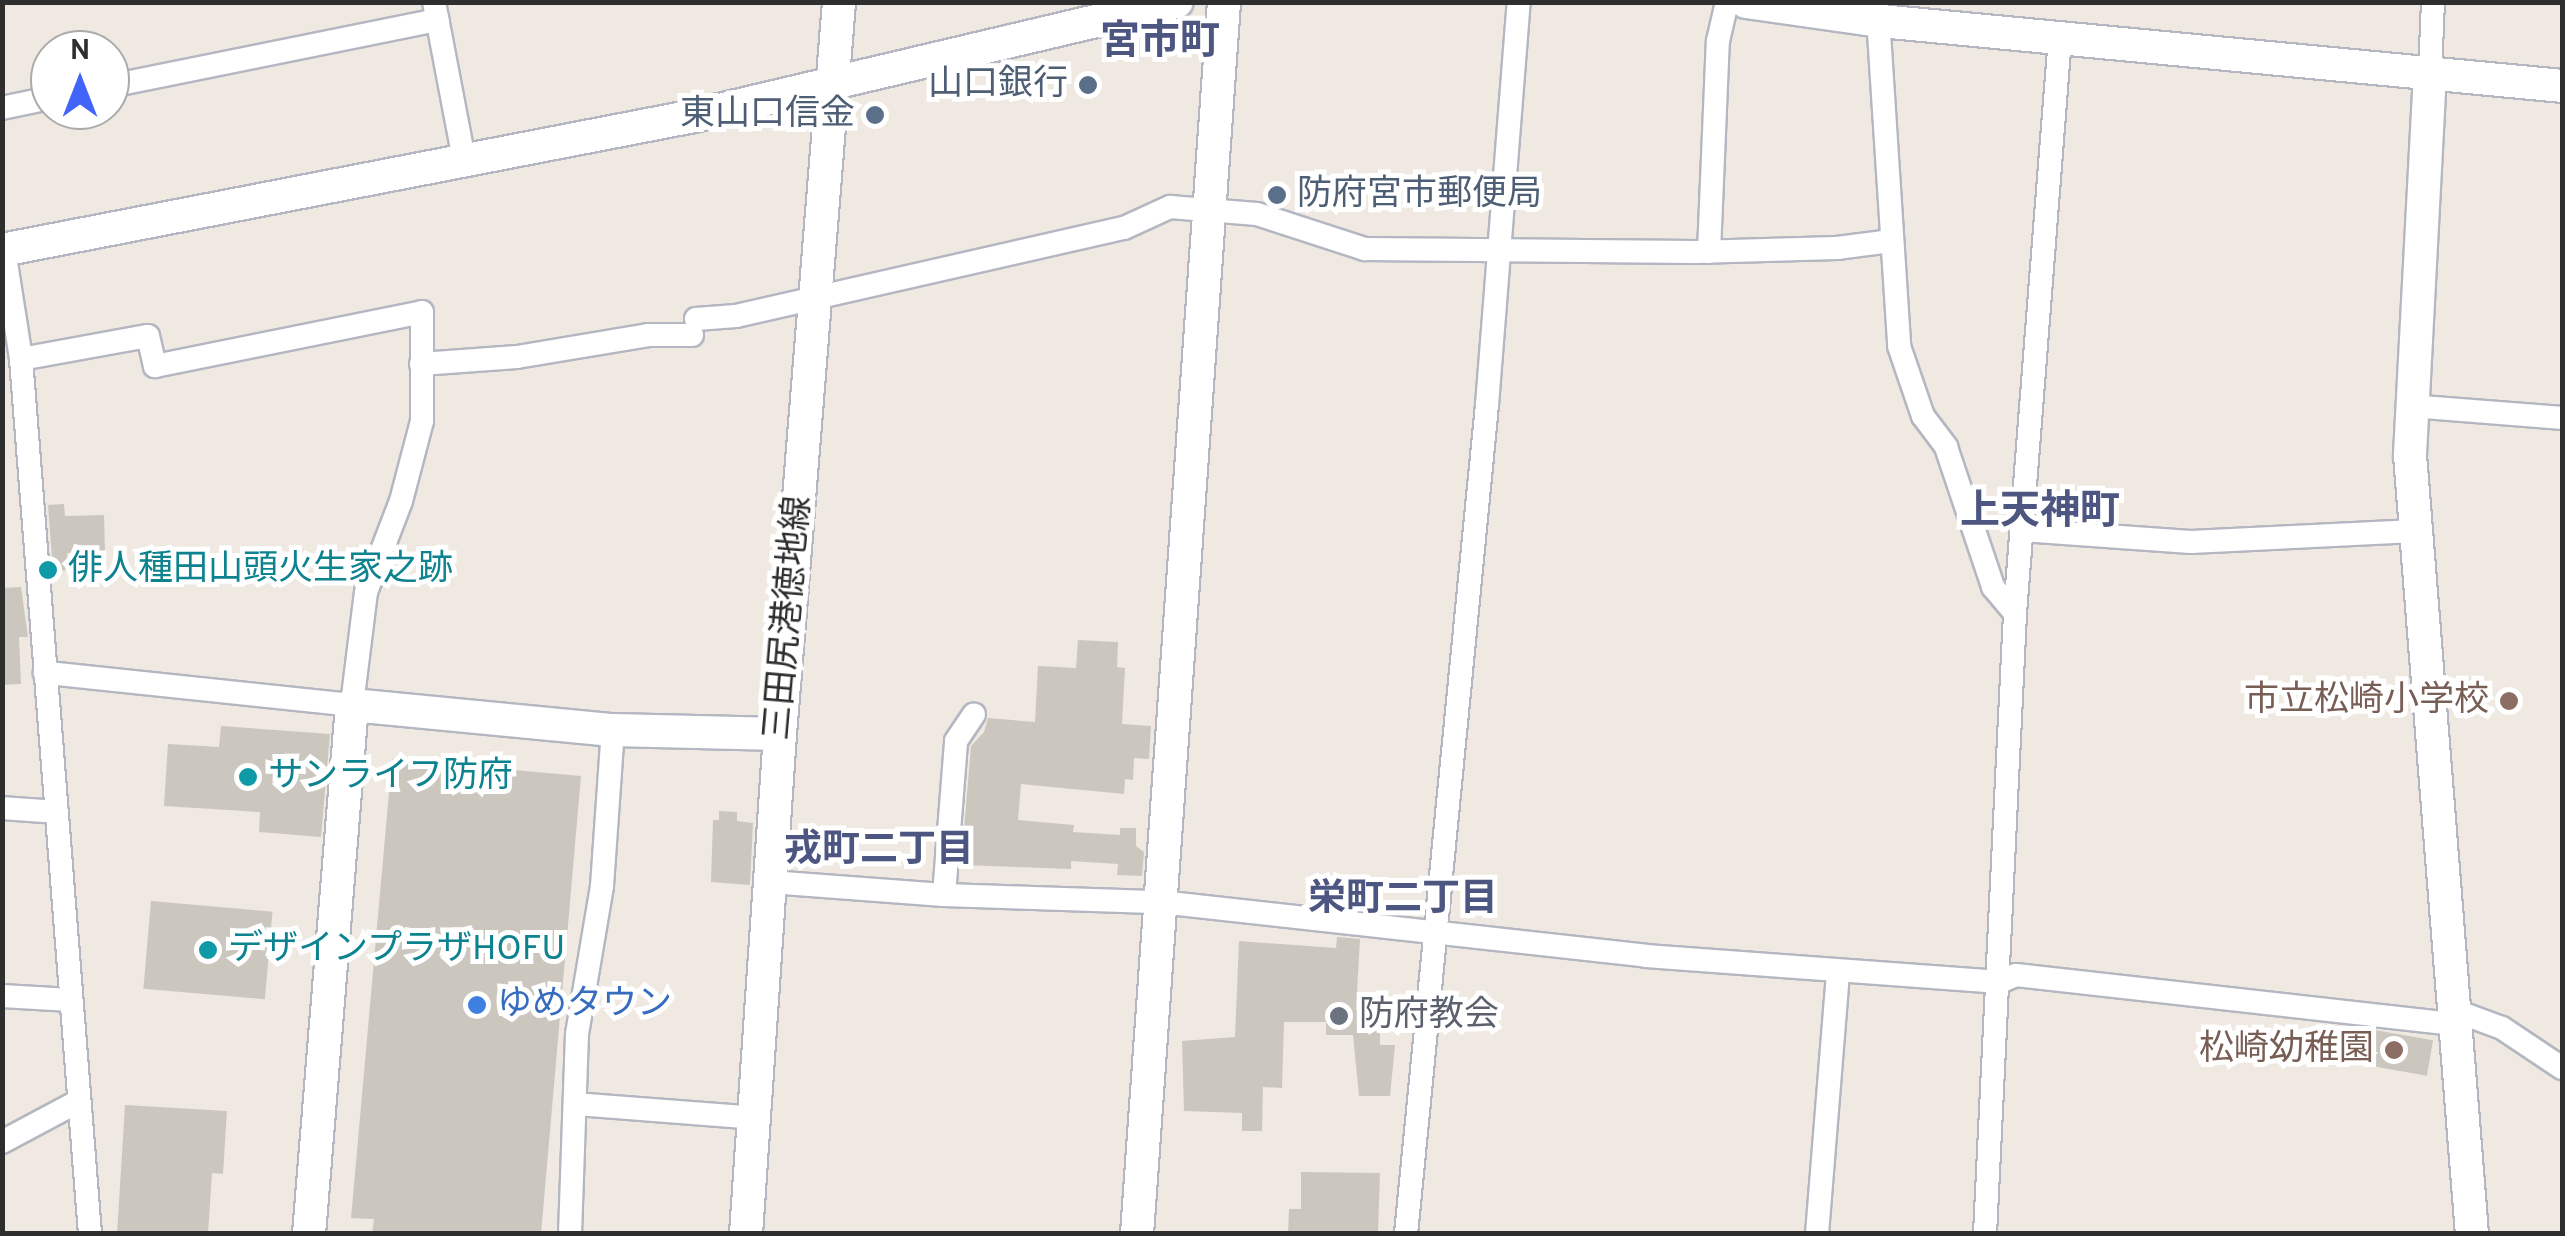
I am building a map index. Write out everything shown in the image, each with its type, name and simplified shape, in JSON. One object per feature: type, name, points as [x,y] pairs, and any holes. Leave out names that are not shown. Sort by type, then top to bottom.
[{"type":"street","name":"三田尻港徳地線","points":[[746,1234],[780,734],[838,2]]},
{"type":"street","points":[[90,1234],[20,359],[4,250],[694,116],[1176,2]]},
{"type":"street","points":[[1137,1234],[1224,2]]},
{"type":"street","points":[[1406,1234],[1487,405],[1518,2]]},
{"type":"street","points":[[1709,252],[1718,41],[1727,2]]},
{"type":"street","points":[[1746,2],[1879,12],[2060,37],[2562,86]]},
{"type":"street","points":[[2433,2],[2410,406],[2415,532],[2472,1234]]},
{"type":"street","points":[[130,81],[435,11],[464,158]]},
{"type":"street","points":[[1879,12],[1899,346],[1908,382],[1923,416],[1946,447],[1993,587],[2014,614]]},
{"type":"street","points":[[1986,1234],[2014,614],[2060,37]]},
{"type":"street","points":[[2,108],[30,102]]},
{"type":"street","points":[[421,364],[517,357],[694,327],[1124,228],[1170,207],[1257,214],[1364,248],[1709,252],[1836,248],[1892,240]]},
{"type":"street","points":[[20,359],[148,336],[155,366],[422,312],[422,421],[401,501],[366,592],[352,704],[309,1234]]},
{"type":"street","points":[[2410,406],[2562,418]]},
{"type":"street","points":[[2022,530],[2190,542],[2415,532]]},
{"type":"street","points":[[46,673],[613,730],[780,734]]},
{"type":"street","points":[[944,895],[956,741],[974,714]]},
{"type":"street","points":[[570,1234],[577,1034],[602,886],[613,730]]},
{"type":"street","points":[[2,808],[56,812]]},
{"type":"street","points":[[770,882],[944,895],[1160,902],[1433,934],[1838,973],[2000,982],[2016,975],[2456,1018],[2502,1028],[2562,1068]]},
{"type":"street","points":[[1816,1234],[1838,973]]},
{"type":"street","points":[[2,996],[71,1000]]},
{"type":"street","points":[[2,1142],[78,1102]]},
{"type":"street","points":[[574,1104],[755,1118]]},
{"type":"building","points":[[64,504],[65,516],[104,515],[105,552],[67,553],[68,570],[53,571],[48,505]]},
{"type":"building","points":[[21,587],[28,637],[19,637],[21,684],[2,685],[2,588]]},
{"type":"building","points":[[1078,640],[1118,642],[1117,667],[1125,668],[1122,724],[1151,726],[1149,759],[1134,758],[1133,780],[1125,779],[1124,794],[1021,784],[1018,820],[1074,825],[1073,832],[1120,835],[1120,828],[1136,828],[1136,846],[1144,852],[1142,876],[1117,875],[1118,864],[1071,861],[1071,869],[961,865],[971,746],[984,732],[988,718],[1035,722],[1038,666],[1076,668]]},
{"type":"building","name":"サンライフ防府","points":[[221,726],[330,734],[321,837],[259,832],[260,812],[164,806],[168,744],[219,747]]},
{"type":"building","points":[[392,759],[581,776],[541,1234],[372,1234],[374,1219],[351,1218]]},
{"type":"building","points":[[719,811],[737,812],[737,821],[753,823],[750,885],[711,882],[713,820],[719,820]]},
{"type":"building","name":"デザインプラザHOFU","points":[[151,901],[273,912],[265,999],[143,989]]},
{"type":"building","points":[[1337,937],[1360,939],[1356,1010],[1380,1010],[1380,1045],[1395,1045],[1390,1096],[1359,1096],[1353,1035],[1326,1035],[1326,1022],[1284,1022],[1282,1088],[1263,1087],[1262,1131],[1242,1131],[1242,1113],[1184,1111],[1182,1041],[1235,1037],[1239,941],[1336,948]]},
{"type":"building","points":[[2375,1030],[2433,1040],[2427,1076],[2369,1065]]},
{"type":"building","points":[[125,1105],[227,1111],[223,1174],[212,1173],[208,1234],[117,1234]]},
{"type":"building","points":[[1301,1172],[1380,1173],[1378,1234],[1288,1234],[1289,1209],[1301,1209]]},
{"type":"place","name":"山口銀行","points":[[1088,85]]},
{"type":"place","name":"東山口信金","points":[[875,115]]},
{"type":"place","name":"防府宮市郵便局","points":[[1277,195]]},
{"type":"place","name":"俳人種田山頭火生家之跡","points":[[48,570]]},
{"type":"place","name":"市立松崎小学校","points":[[2509,701]]},
{"type":"place","name":"サンライフ防府","points":[[248,777]]},
{"type":"place","name":"デザインプラザHOFU","points":[[208,950]]},
{"type":"place","name":"ゆめタウン","points":[[477,1005]]},
{"type":"place","name":"防府教会","points":[[1339,1016]]},
{"type":"place","name":"松崎幼稚園","points":[[2394,1050]]},
{"type":"district","name":"宮市町","points":[[1160,43]]},
{"type":"district","name":"上天神町","points":[[2040,513]]},
{"type":"district","name":"戎町二丁目","points":[[879,852]]},
{"type":"district","name":"栄町二丁目","points":[[1403,901]]}]
